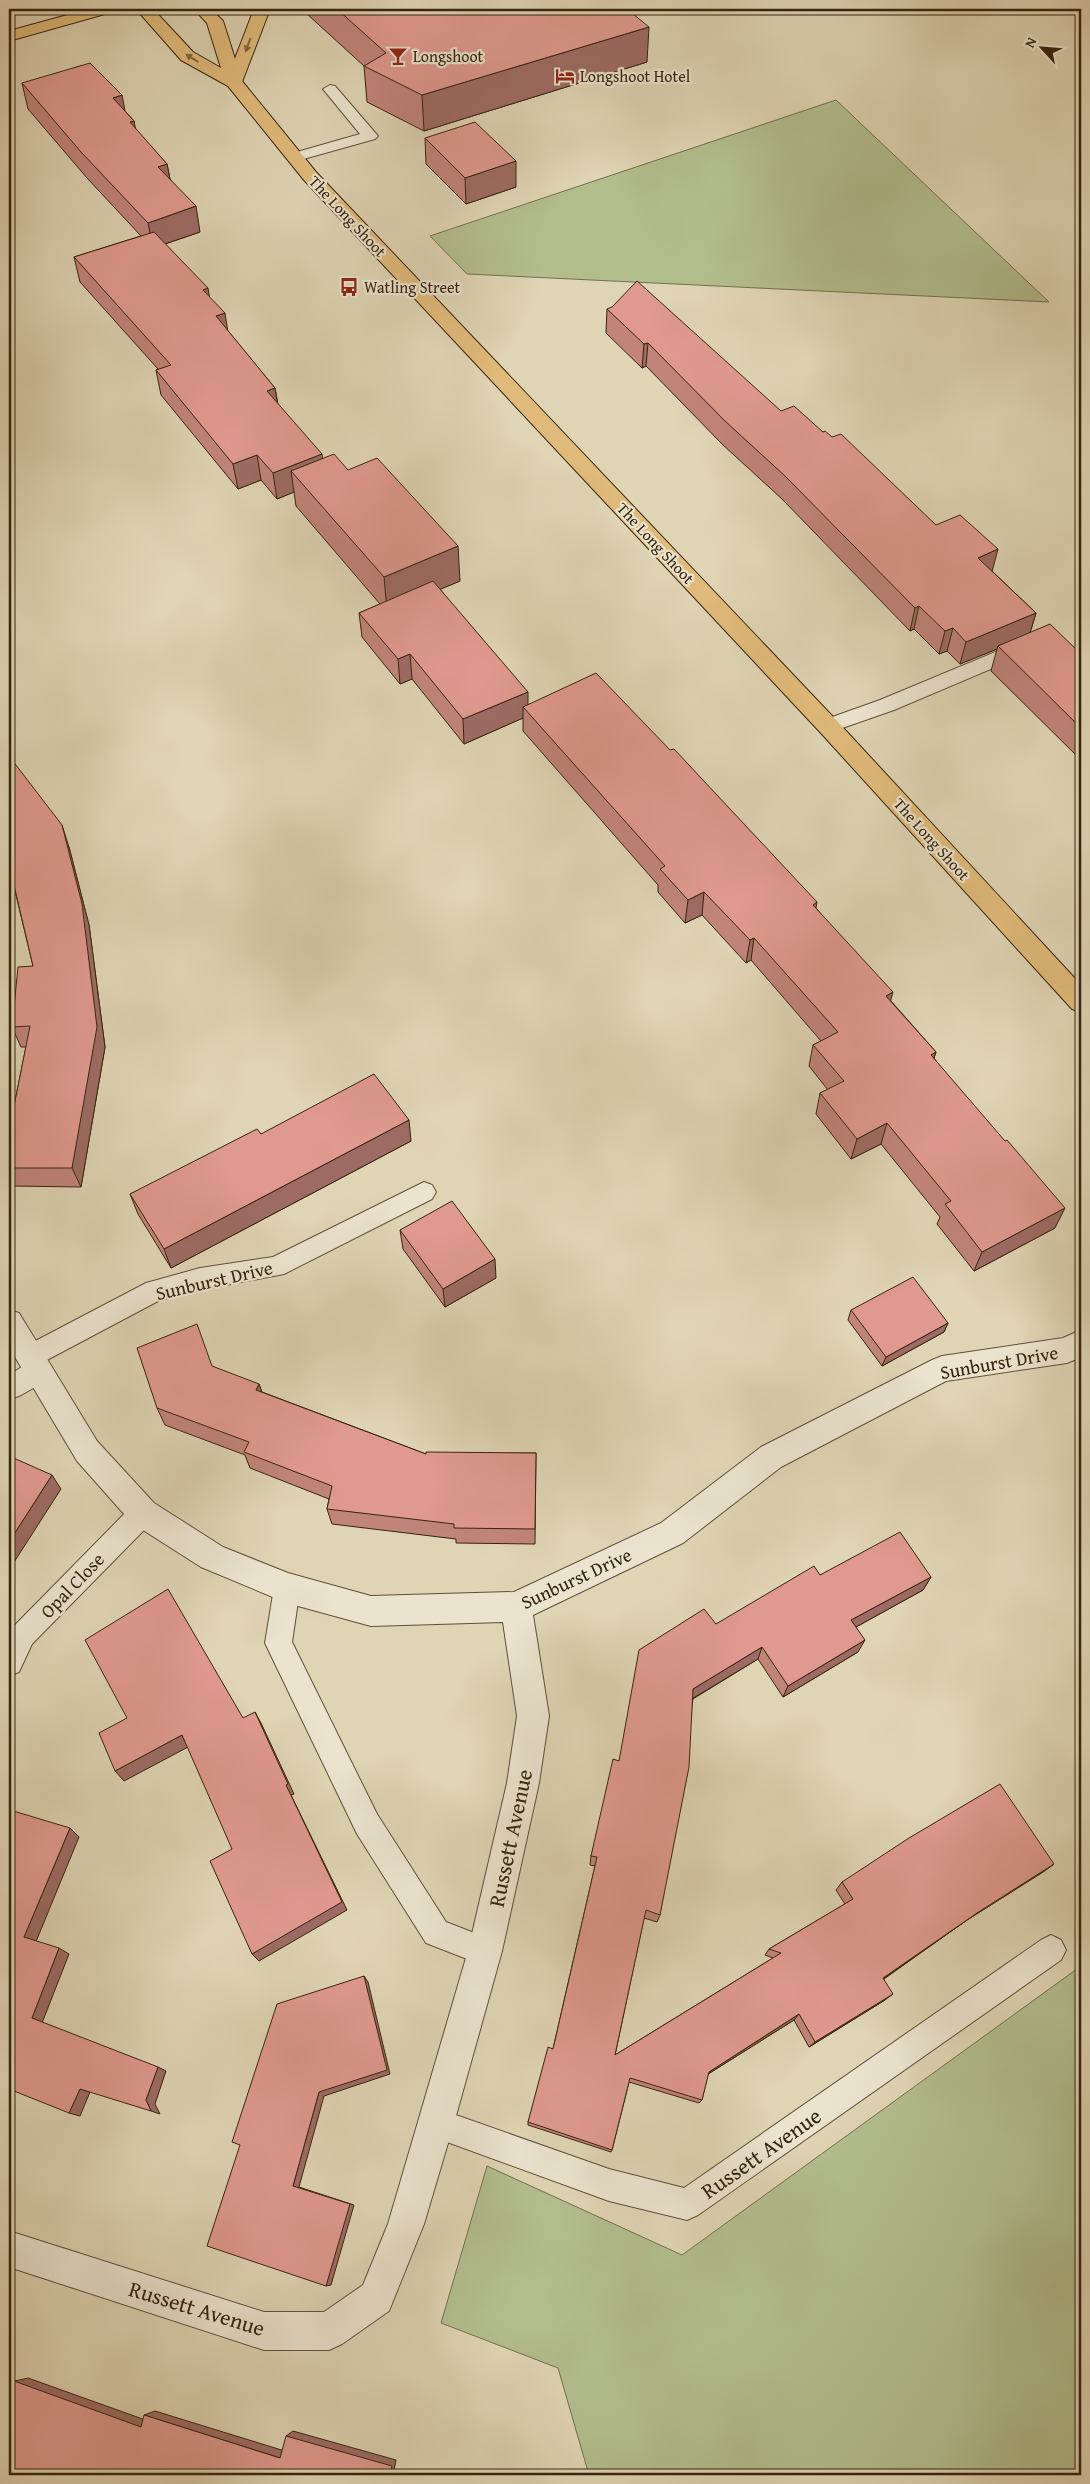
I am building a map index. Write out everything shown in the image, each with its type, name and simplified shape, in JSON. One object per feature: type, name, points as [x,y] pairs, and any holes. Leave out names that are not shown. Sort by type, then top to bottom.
[{"type":"main road","points":[[9,36],[106,9]]},
{"type":"main road","name":"The Long Shoot","points":[[144,9],[187,56],[234,82]]},
{"type":"main road","name":"The Long Shoot","points":[[202,9],[215,21],[234,82],[295,158],[828,726],[1081,1002]]},
{"type":"main road","points":[[234,82],[262,9]]},
{"type":"street","name":"Sunburst Drive","points":[[9,1322],[87,1450],[143,1513],[212,1557],[287,1588],[370,1611],[516,1607],[672,1532],[771,1457],[942,1369],[1067,1350],[1081,1343]]},
{"type":"street","name":"Russett Avenue","points":[[9,2249],[264,2331],[329,2331],[376,2298],[406,2224],[436,2123],[485,1951],[523,1783],[533,1716],[527,1666],[516,1607]]},
{"type":"lane","points":[[295,158],[370,136],[330,89]]},
{"type":"lane","points":[[828,726],[887,705],[1045,638]]},
{"type":"lane","name":"Sunburst Drive","points":[[34,1363],[155,1291],[200,1279],[276,1266],[424,1192]]},
{"type":"lane","points":[[9,1389],[34,1363]]},
{"type":"lane","name":"Opal Close","points":[[9,1664],[23,1635],[143,1513]]},
{"type":"lane","points":[[287,1588],[278,1643],[367,1824],[436,1933],[485,1951]]},
{"type":"lane","name":"Russett Avenue","points":[[436,2123],[609,2185],[687,2204],[1051,1950]]},
{"type":"green space","points":[[836,100],[1049,302],[467,274],[430,236]]},
{"type":"green space","points":[[1081,1966],[1081,2475],[589,2475],[558,2368],[441,2323],[487,2166],[682,2255]]},
{"type":"building","points":[[337,9],[627,9],[649,27],[422,95],[364,66],[386,53]]},
{"type":"building","points":[[90,63],[122,95],[113,98],[134,121],[130,122],[167,164],[158,167],[196,206],[148,223],[81,152],[22,83]]},
{"type":"building","points":[[475,122],[516,161],[465,178],[425,138]]},
{"type":"building","points":[[154,232],[208,288],[203,290],[225,313],[216,316],[275,388],[267,391],[322,454],[273,473],[257,455],[233,464],[156,370],[171,365],[74,257]]},
{"type":"building","points":[[637,281],[781,411],[794,406],[823,432],[825,431],[832,437],[841,434],[936,525],[960,515],[998,549],[978,558],[1036,613],[966,642],[953,628],[945,631],[919,606],[915,608],[785,476],[725,421],[648,343],[644,344],[607,309],[612,307]]},
{"type":"building","points":[[334,454],[348,470],[377,458],[458,546],[384,577],[291,471]]},
{"type":"building","points":[[433,581],[528,692],[463,719],[410,654],[398,659],[359,613]]},
{"type":"building","points":[[1050,624],[1081,654],[1081,728],[998,646]]},
{"type":"building","points":[[596,673],[670,750],[674,749],[817,902],[813,905],[893,992],[886,996],[936,1052],[931,1055],[1065,1208],[982,1252],[945,1204],[951,1201],[887,1123],[857,1139],[820,1093],[844,1081],[813,1045],[838,1032],[754,938],[750,940],[704,892],[688,900],[660,869],[665,866],[523,707]]},
{"type":"building","points":[[9,756],[62,825],[82,904],[97,1027],[72,1168],[9,1168],[9,1131],[30,1026],[12,1027],[18,967],[33,966],[9,864]]},
{"type":"building","points":[[374,1074],[409,1120],[164,1249],[130,1194],[257,1129],[261,1134]]},
{"type":"building","points":[[452,1201],[495,1259],[443,1289],[400,1230]]},
{"type":"building","points":[[913,1277],[948,1323],[886,1357],[851,1310]]},
{"type":"building","points":[[197,1324],[212,1366],[259,1384],[256,1390],[426,1454],[426,1452],[536,1453],[535,1529],[454,1528],[454,1524],[327,1509],[332,1486],[244,1452],[249,1442],[157,1408],[137,1348]]},
{"type":"building","points":[[9,1456],[52,1475],[9,1542]]},
{"type":"building","points":[[900,1532],[931,1577],[851,1620],[865,1640],[788,1686],[762,1647],[693,1689],[689,1767],[660,1915],[646,1910],[615,2055],[781,1953],[769,1949],[853,1899],[842,1882],[909,1838],[1000,1784],[1054,1864],[977,1913],[883,1978],[893,1994],[815,2042],[799,2014],[709,2072],[702,2100],[630,2078],[612,2150],[528,2122],[548,2047],[553,2049],[597,1857],[591,1856],[613,1759],[619,1761],[639,1650],[704,1609],[716,1624],[814,1566],[820,1575]]},
{"type":"building","points":[[168,1589],[243,1718],[255,1712],[288,1784],[286,1785],[342,1902],[252,1954],[210,1861],[232,1849],[182,1735],[115,1771],[99,1733],[127,1718],[85,1640]]},
{"type":"building","points":[[10,1810],[70,1828],[24,1937],[59,1948],[32,2018],[158,2067],[146,2100],[151,2111],[80,2089],[69,2113],[9,2089]]},
{"type":"building","points":[[364,1976],[387,2070],[319,2092],[293,2186],[350,2204],[326,2286],[207,2246],[240,2145],[232,2142],[277,2004]]},
{"type":"building","points":[[14,2381],[141,2427],[144,2415],[280,2458],[286,2436],[392,2466],[390,2475],[9,2475],[9,2387],[12,2388]]},
{"type":"place","name":"Longshoot","points":[[398,56]]},
{"type":"place","name":"Longshoot Hotel","points":[[565,76]]},
{"type":"place","name":"Watling Street","points":[[349,287]]}]
